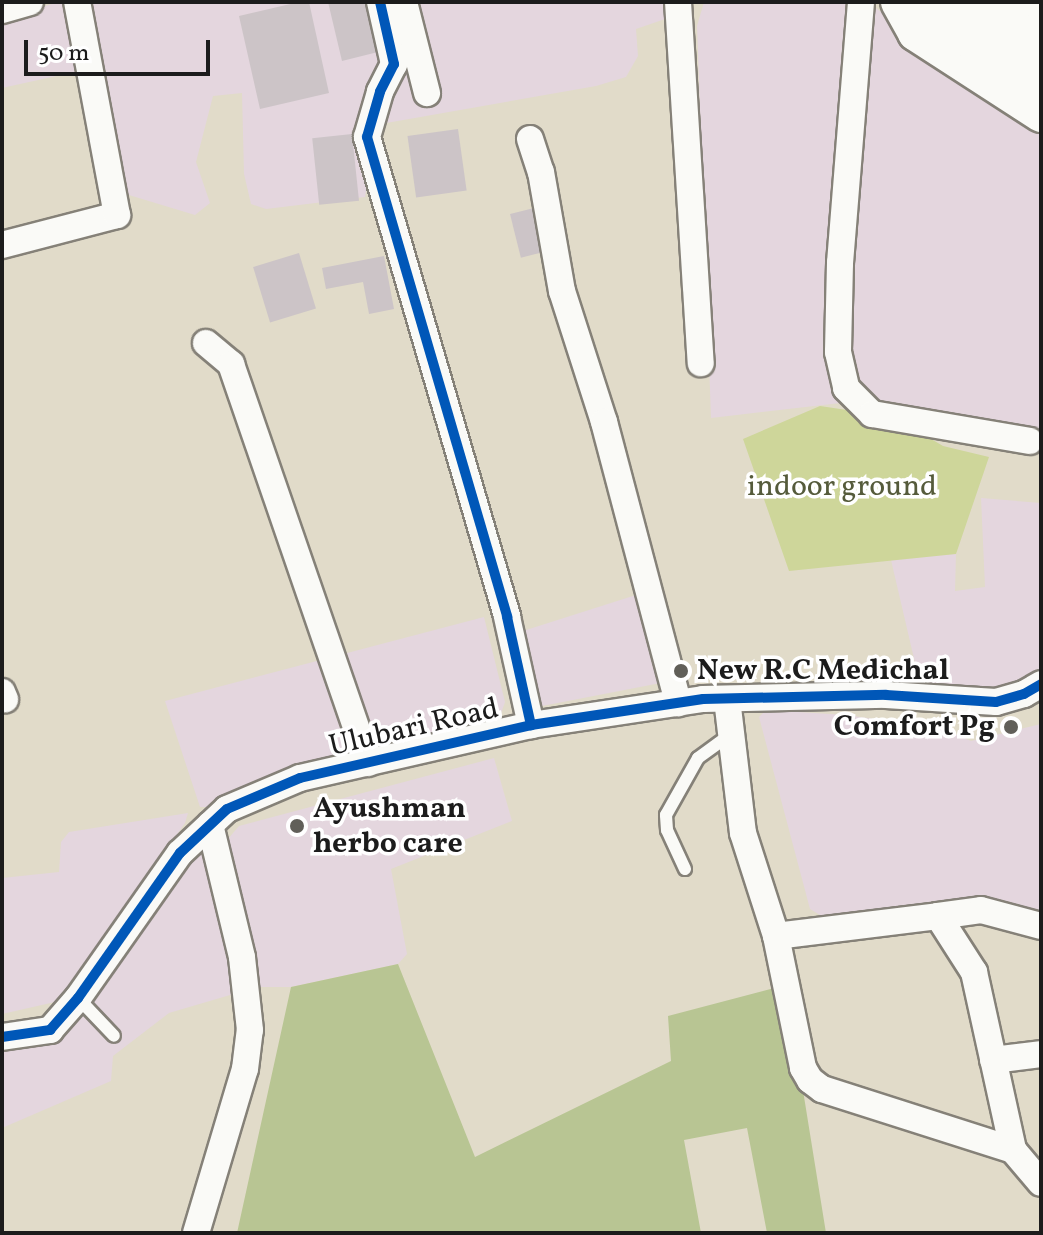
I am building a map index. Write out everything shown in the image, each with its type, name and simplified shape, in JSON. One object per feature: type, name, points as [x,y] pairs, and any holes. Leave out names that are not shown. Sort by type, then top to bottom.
[{"type":"main road","points":[[972,2],[1041,48]]},
{"type":"main road","points":[[926,9],[1041,85]]},
{"type":"street","points":[[2,10],[30,2]]},
{"type":"street","points":[[2,245],[117,215],[77,2]]},
{"type":"street","points":[[380,2],[394,64],[380,92],[367,137],[507,617],[531,725]]},
{"type":"street","points":[[404,2],[427,93]]},
{"type":"street","points":[[678,2],[701,363]]},
{"type":"street","points":[[861,2],[840,263],[838,352],[846,388],[872,414],[1030,441]]},
{"type":"street","points":[[899,2],[916,33],[1041,114]]},
{"type":"street","points":[[1025,2],[1041,12]]},
{"type":"street","points":[[530,139],[541,172],[562,291],[604,422],[678,703]]},
{"type":"street","points":[[206,343],[231,364],[368,763]]},
{"type":"street","name":"Ulubari Road","points":[[2,1037],[50,1030],[78,998],[180,853],[227,809],[300,778],[531,725],[678,703],[886,695],[996,702],[1024,694],[1041,684]]},
{"type":"street","points":[[727,699],[743,833],[776,936],[803,1068],[810,1080],[822,1089],[1013,1150]]},
{"type":"street","points":[[196,1233],[245,1069],[250,1030],[242,957],[210,825]]},
{"type":"street","points":[[776,936],[981,910],[1041,926]]},
{"type":"street","points":[[938,916],[974,972],[1013,1150],[1041,1183]]},
{"type":"street","points":[[993,1060],[1041,1054]]},
{"type":"lane","points":[[685,869],[667,830],[666,815],[698,758],[731,734]]},
{"type":"lane","points":[[78,998],[114,1036]]},
{"type":"shaded area","points":[[59,2],[673,2],[668,18],[636,29],[638,56],[626,77],[596,86],[375,125],[360,133],[367,185],[365,197],[266,209],[251,204],[244,174],[242,93],[213,96],[196,162],[210,203],[195,215],[119,192],[88,69],[2,88],[2,18]]},
{"type":"shaded area","points":[[704,2],[867,2],[1041,123],[1041,438],[858,401],[711,418],[697,26]]},
{"type":"shaded area","points":[[981,498],[1041,503],[1041,683],[1024,694],[951,689],[919,680],[891,560],[939,548],[956,554],[955,591],[985,587]]},
{"type":"shaded area","points":[[658,588],[676,680],[537,707],[523,631]]},
{"type":"shaded area","points":[[484,617],[505,702],[500,716],[261,785],[209,807],[200,807],[165,701]]},
{"type":"shaded area","points":[[766,710],[846,715],[944,729],[971,741],[1041,724],[1041,910],[825,918],[810,909],[759,717]]},
{"type":"shaded area","points":[[494,758],[512,821],[391,869],[407,954],[398,964],[291,987],[260,987],[223,863],[222,846],[239,826]]},
{"type":"shaded area","points":[[188,813],[185,823],[77,979],[55,1002],[2,1014],[2,878],[59,872],[61,842],[69,832]]},
{"type":"shaded area","points":[[198,854],[204,855],[237,993],[169,1013],[113,1056],[111,1081],[2,1128],[2,1046],[74,1020],[120,964]]},
{"type":"green space","name":"indoor ground","points":[[820,406],[894,417],[943,446],[989,457],[956,554],[789,571],[743,439]]},
{"type":"green space","points":[[398,964],[475,1157],[671,1061],[668,1016],[786,985],[826,1233],[767,1233],[747,1128],[684,1140],[701,1233],[237,1233],[291,987]]},
{"type":"building","points":[[309,2],[329,93],[260,109],[239,16]]},
{"type":"building","points":[[328,2],[365,2],[378,52],[342,61]]},
{"type":"building","points":[[458,129],[467,190],[416,197],[407,136]]},
{"type":"building","points":[[352,134],[359,201],[319,205],[312,138]]},
{"type":"building","points":[[542,206],[553,250],[521,258],[510,214]]},
{"type":"building","points":[[299,253],[316,308],[270,322],[253,267]]},
{"type":"building","points":[[384,256],[394,309],[369,314],[363,282],[326,289],[322,268]]},
{"type":"cycle path","points":[[380,2],[394,64],[380,92],[367,137],[507,617],[531,725]]},
{"type":"cycle path","points":[[2,1037],[50,1030],[78,998],[180,853],[227,809],[300,778],[531,725],[703,699],[886,695],[996,702],[1024,694],[1041,684]]},
{"type":"place","name":"New R.C Medichal","points":[[681,671]]},
{"type":"place","name":"Comfort Pg","points":[[1011,727]]},
{"type":"place","name":"Ayushman herbo care","points":[[297,826]]}]
